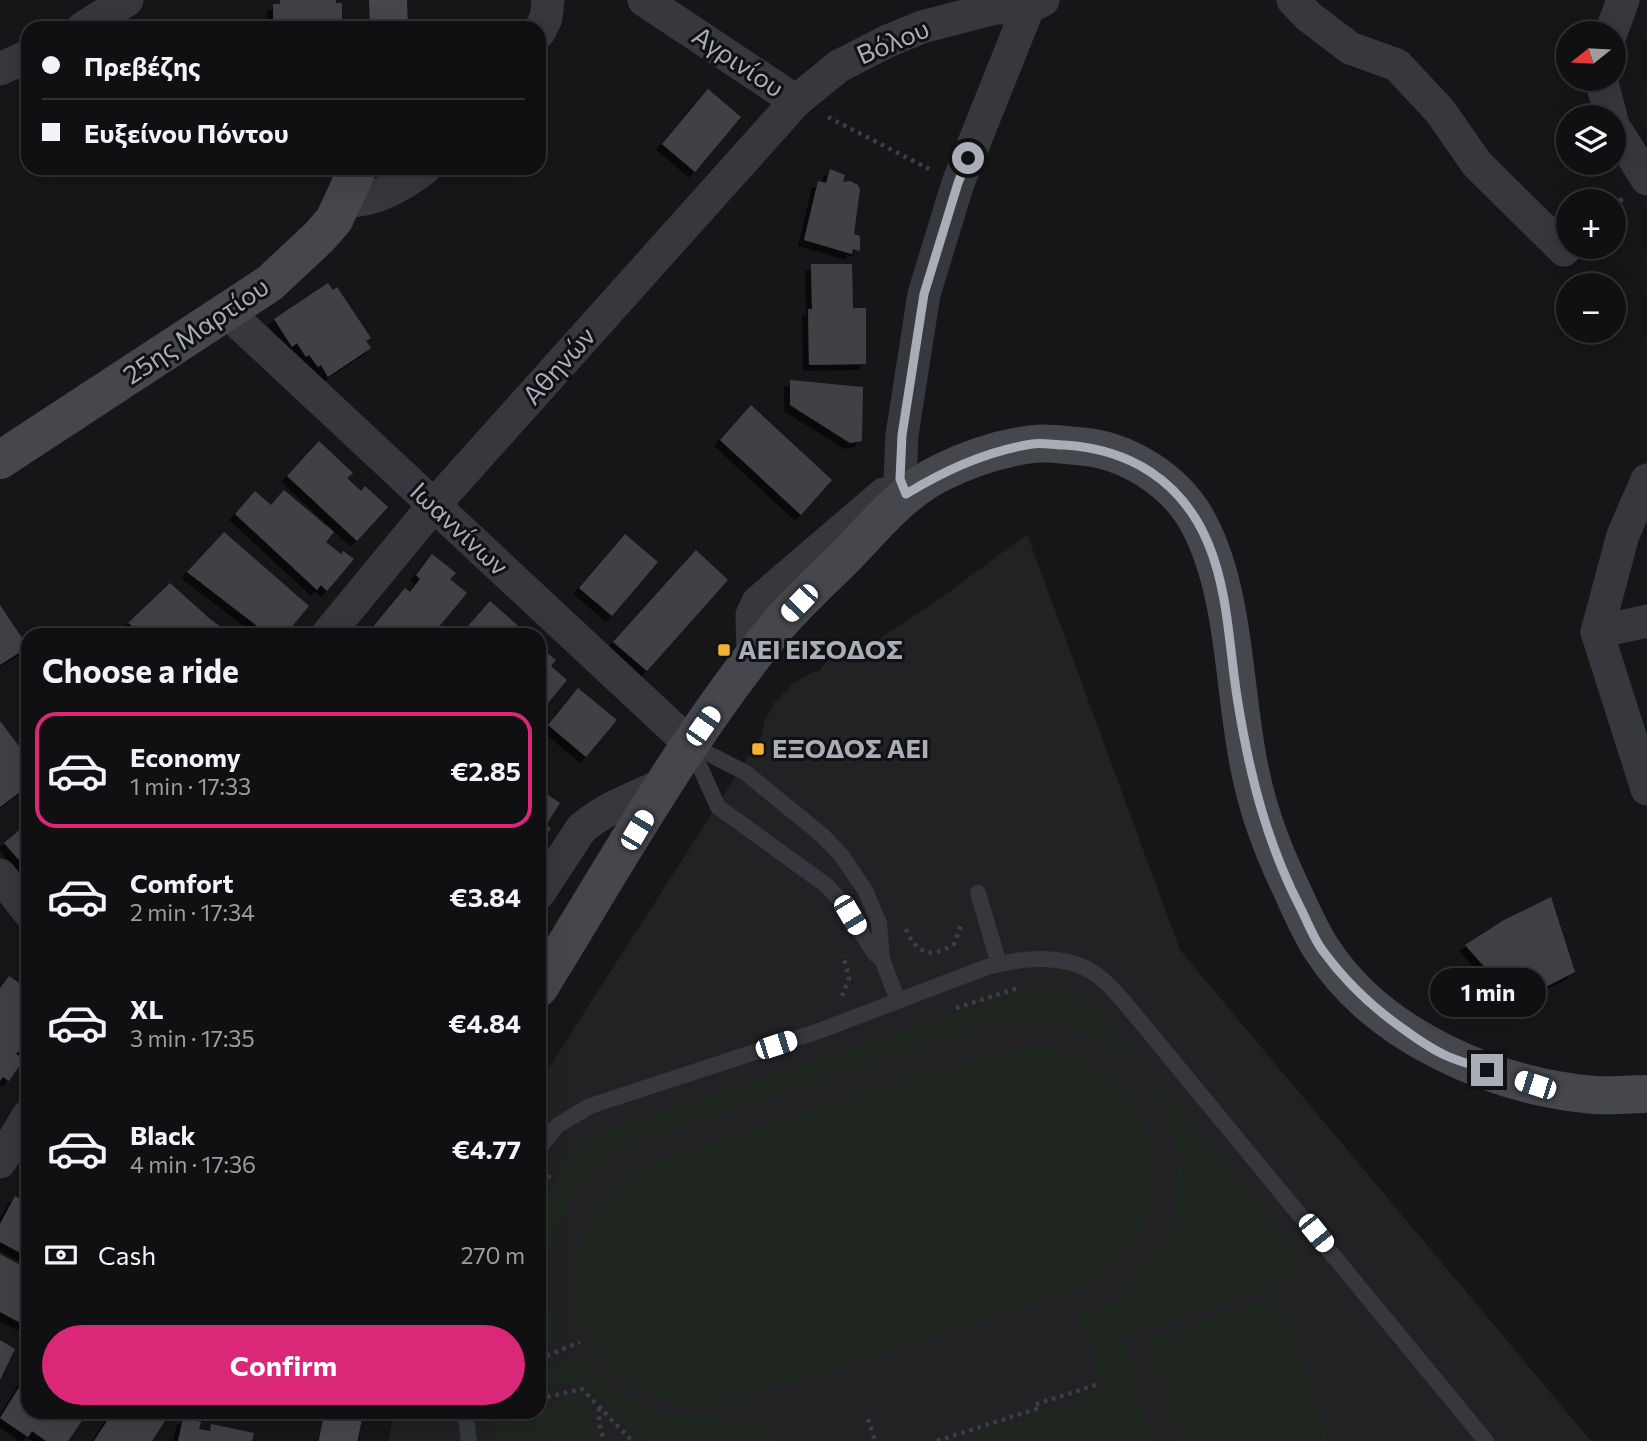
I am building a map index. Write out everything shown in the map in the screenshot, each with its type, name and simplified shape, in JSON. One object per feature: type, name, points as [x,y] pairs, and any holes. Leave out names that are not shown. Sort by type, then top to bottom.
[{"type":"street","points":[[94,21],[127,0]]},
{"type":"street","points":[[388,0],[388,21]]},
{"type":"street","points":[[544,21],[548,0]]},
{"type":"street","name":"Αγρινίου","points":[[645,0],[796,101]]},
{"type":"street","points":[[1293,0],[1308,16],[1350,48],[1397,65],[1440,111],[1477,164],[1556,242]]},
{"type":"street","points":[[1615,21],[1623,0]]},
{"type":"street","points":[[903,489],[902,435],[924,294],[958,183],[1035,4]]},
{"type":"street","name":"Βόλου","points":[[796,101],[839,66],[922,27],[995,8],[1035,4]]},
{"type":"street","points":[[0,69],[21,59]]},
{"type":"street","name":"Αθηνών","points":[[333,628],[434,505],[796,101]]},
{"type":"street","points":[[1626,146],[1647,180]]},
{"type":"street","points":[[351,184],[370,198],[387,193],[414,175]]},
{"type":"street","name":"25ης Μαρτίου","points":[[0,460],[270,283],[334,220],[351,184]]},
{"type":"street","name":"Ιωαννίνων","points":[[228,313],[690,744]]},
{"type":"street","points":[[546,977],[664,784],[753,656],[903,489],[974,458],[1035,443],[1090,447],[1120,454],[1157,475],[1197,520],[1209,546],[1222,589],[1251,777],[1264,824],[1280,866],[1322,950],[1352,985],[1384,1016],[1446,1056],[1535,1085],[1595,1095],[1647,1094]]},
{"type":"street","points":[[1647,480],[1623,535],[1597,632],[1647,789]]},
{"type":"street","points":[[1597,632],[1647,621]]},
{"type":"street","points":[[546,882],[581,829],[589,822],[617,805],[664,784]]},
{"type":"street","points":[[0,875],[21,902]]},
{"type":"street","points":[[0,1162],[21,1128]]},
{"type":"street","points":[[338,1441],[343,1419]]},
{"type":"lane","points":[[690,744],[718,807],[826,886],[840,900],[875,954],[883,959]]},
{"type":"lane","points":[[690,744],[746,773],[823,836],[841,855],[865,890],[879,923],[883,959],[898,1001]]},
{"type":"lane","points":[[978,893],[999,964]]},
{"type":"lane","points":[[546,1140],[558,1125],[585,1108],[819,1031],[999,964],[1033,959],[1060,961],[1083,967],[1102,978],[1158,1042],[1486,1441]]},
{"type":"lane","points":[[466,1419],[469,1441]]},
{"type":"path","points":[[796,101],[958,183]]},
{"type":"path","points":[[837,1002],[847,988],[849,978],[841,950]]},
{"type":"path","points":[[947,1011],[1030,984]]},
{"type":"path","points":[[546,1184],[555,1162]]},
{"type":"path","points":[[546,1356],[580,1342]]},
{"type":"path","points":[[937,1441],[1036,1409],[1034,1405],[1098,1384]]},
{"type":"path","points":[[546,1397],[582,1389],[632,1441]]},
{"type":"path","points":[[599,1407],[599,1423],[604,1441]]},
{"type":"path","points":[[868,1419],[875,1441]]},
{"type":"shaded area","points":[[1027,534],[1180,950],[1591,1441],[388,1441],[393,1419],[546,1419],[546,1072],[761,737],[765,720],[774,703],[794,683],[815,671],[818,672],[835,651],[854,656],[949,592]]},
{"type":"shaded area","points":[[1053,987],[1076,993],[1091,1004],[1296,1250],[1301,1268],[1300,1284],[1293,1281],[1088,1347],[1077,1314],[1114,1299],[1156,1252],[1168,1231],[1174,1210],[1178,1174],[1174,1137],[1162,1105],[1144,1077],[1120,1054],[1092,1037],[1060,1026],[1026,1022],[990,1026],[647,1138],[614,1156],[588,1179],[577,1193],[560,1225],[549,1257],[547,1278],[550,1306],[560,1341],[546,1346],[546,1201],[552,1183],[572,1149],[591,1136],[621,1124],[1036,988]]},
{"type":"shaded area","points":[[1040,1047],[1085,1061],[1118,1086],[1141,1118],[1152,1155],[1151,1194],[1138,1231],[1112,1264],[1074,1290],[720,1404],[668,1402],[626,1383],[596,1352],[578,1313],[574,1271],[586,1228],[613,1190],[657,1161],[1000,1050]]},
{"type":"shaded area","points":[[1272,1298],[1284,1303],[1328,1441],[1180,1441],[1147,1340]]},
{"type":"shaded area","points":[[1121,1338],[1135,1381],[1103,1392],[1091,1348]]},
{"type":"shaded area","points":[[577,1357],[585,1359],[631,1398],[672,1415],[688,1418],[727,1418],[736,1426],[765,1416],[773,1441],[642,1441],[577,1378],[546,1389],[546,1368]]},
{"type":"shaded area","points":[[1133,1383],[1151,1441],[958,1441]]},
{"type":"shaded area","points":[[582,1393],[598,1441],[496,1441],[493,1419],[546,1419],[546,1405]]},
{"type":"building","points":[[280,0],[336,0],[336,3],[342,3],[342,21],[273,21],[273,4],[280,4]]},
{"type":"building","points":[[708,89],[741,117],[695,172],[662,144]]},
{"type":"building","points":[[830,169],[845,175],[843,182],[850,181],[860,189],[854,234],[860,236],[860,251],[853,249],[852,254],[804,240],[818,181],[826,183]]},
{"type":"building","points":[[811,264],[852,264],[853,308],[866,308],[866,364],[809,365],[808,309],[812,309]]},
{"type":"building","points":[[328,283],[333,290],[337,287],[371,338],[366,341],[371,348],[328,377],[321,365],[318,367],[309,355],[306,357],[297,343],[292,347],[274,319]]},
{"type":"building","points":[[790,380],[863,387],[862,441],[850,443],[790,405]]},
{"type":"building","points":[[751,405],[832,480],[801,515],[720,440]]},
{"type":"building","points":[[319,441],[353,473],[347,478],[361,491],[365,486],[388,507],[357,541],[287,476]]},
{"type":"building","points":[[284,490],[334,532],[326,542],[341,554],[343,551],[354,559],[327,591],[321,585],[317,590],[235,514],[255,491],[271,505]]},
{"type":"building","points":[[224,532],[309,606],[291,628],[260,628],[187,572]]},
{"type":"building","points":[[625,534],[658,562],[612,616],[579,588]]},
{"type":"building","points":[[696,550],[728,580],[647,671],[613,642]]},
{"type":"building","points":[[432,554],[456,573],[450,579],[467,593],[438,628],[372,628],[405,588],[410,592],[420,579],[416,575]]},
{"type":"building","points":[[170,583],[222,628],[135,628],[128,623]]},
{"type":"building","points":[[490,601],[521,628],[466,628]]},
{"type":"building","points":[[0,605],[21,636],[21,652],[0,665]]},
{"type":"building","points":[[546,652],[556,660],[551,666],[567,680],[546,706]]},
{"type":"building","points":[[578,688],[617,720],[586,757],[548,725]]},
{"type":"building","points":[[0,721],[21,749],[21,791],[0,807]]},
{"type":"building","points":[[546,794],[560,803],[546,825]]},
{"type":"building","points":[[21,829],[21,862],[4,843]]},
{"type":"building","points":[[1551,897],[1575,972],[1516,1002],[1465,945],[1504,920]]},
{"type":"building","points":[[9,976],[21,984],[21,1051],[16,1054],[21,1057],[21,1063],[9,1081],[3,1077],[0,1081],[0,988]]},
{"type":"building","points":[[15,1196],[21,1199],[21,1253],[0,1242],[0,1224]]},
{"type":"building","points":[[0,1254],[21,1265],[21,1323],[0,1312]]},
{"type":"building","points":[[0,1340],[15,1349],[0,1380]]},
{"type":"building","points":[[21,1384],[21,1419],[83,1419],[68,1441],[46,1441],[32,1431],[28,1437],[0,1418]]},
{"type":"building","points":[[108,1419],[166,1419],[152,1441],[94,1441]]},
{"type":"building","points":[[183,1419],[201,1422],[199,1429],[210,1431],[211,1424],[254,1433],[252,1441],[178,1441]]},
{"type":"place","name":"ΑΕΙ ΕΙΣΟΔΟΣ","points":[[724,650]]},
{"type":"place","name":"ΕΞΟΔΟΣ ΑΕΙ","points":[[758,749]]},
{"type":"route","points":[[968,158],[924,294],[902,435],[900,479],[906,494],[937,475],[974,458],[1035,443],[1090,447],[1120,454],[1157,475],[1197,520],[1209,546],[1222,589],[1237,700],[1251,777],[1264,824],[1280,866],[1322,950],[1384,1016],[1446,1056],[1487,1070]]}]
